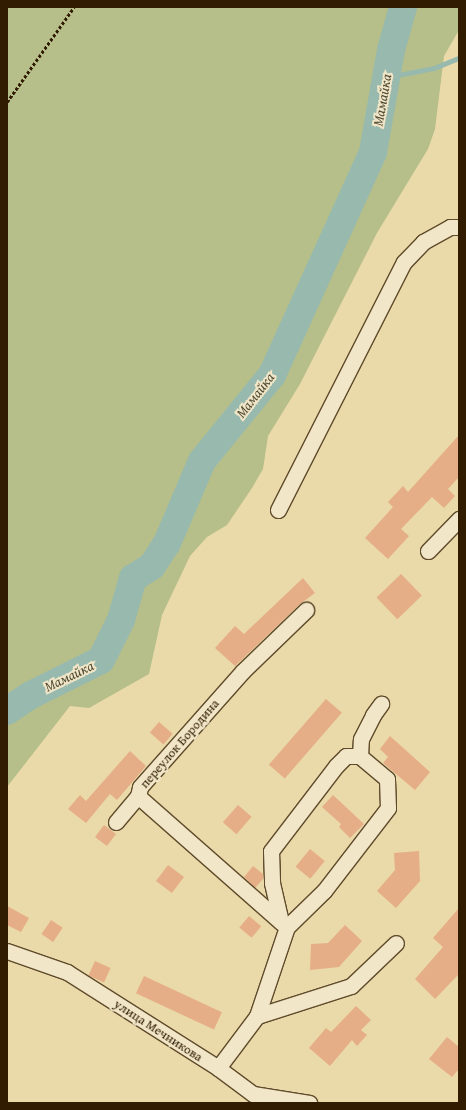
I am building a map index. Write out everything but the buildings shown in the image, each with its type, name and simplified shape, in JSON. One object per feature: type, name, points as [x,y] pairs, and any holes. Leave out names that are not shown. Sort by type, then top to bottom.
[{"type":"street","points":[[278,510],[404,262],[423,242],[450,227],[459,227]]},
{"type":"street","points":[[428,550],[459,519]]},
{"type":"street","name":"переулок Бородина","points":[[284,924],[138,796],[140,787],[243,672],[306,610]]},
{"type":"street","points":[[360,756],[361,739],[373,715],[381,704]]},
{"type":"street","points":[[218,1068],[258,1016],[284,924],[272,883],[271,851],[336,766],[346,756],[360,756],[387,779],[388,808],[324,891],[284,924]]},
{"type":"street","points":[[116,822],[138,796]]},
{"type":"street","points":[[258,1016],[352,986],[396,943]]},
{"type":"street","name":"улица Мечникова","points":[[7,951],[67,972],[218,1068],[253,1094],[309,1103]]},
{"type":"path","points":[[7,102],[74,7]]},
{"type":"green space","points":[[7,7],[459,7],[459,30],[444,56],[435,129],[428,149],[377,233],[300,384],[268,436],[263,469],[252,488],[227,525],[207,537],[190,556],[162,615],[149,674],[89,708],[70,706],[7,787]]},
{"type":"waterway","name":"Мамайка","points":[[7,711],[29,696],[101,660],[121,620],[133,578],[152,566],[167,543],[202,461],[272,375],[373,152],[391,50],[403,7]]},
{"type":"waterway","points":[[388,77],[434,68],[459,58]]}]
